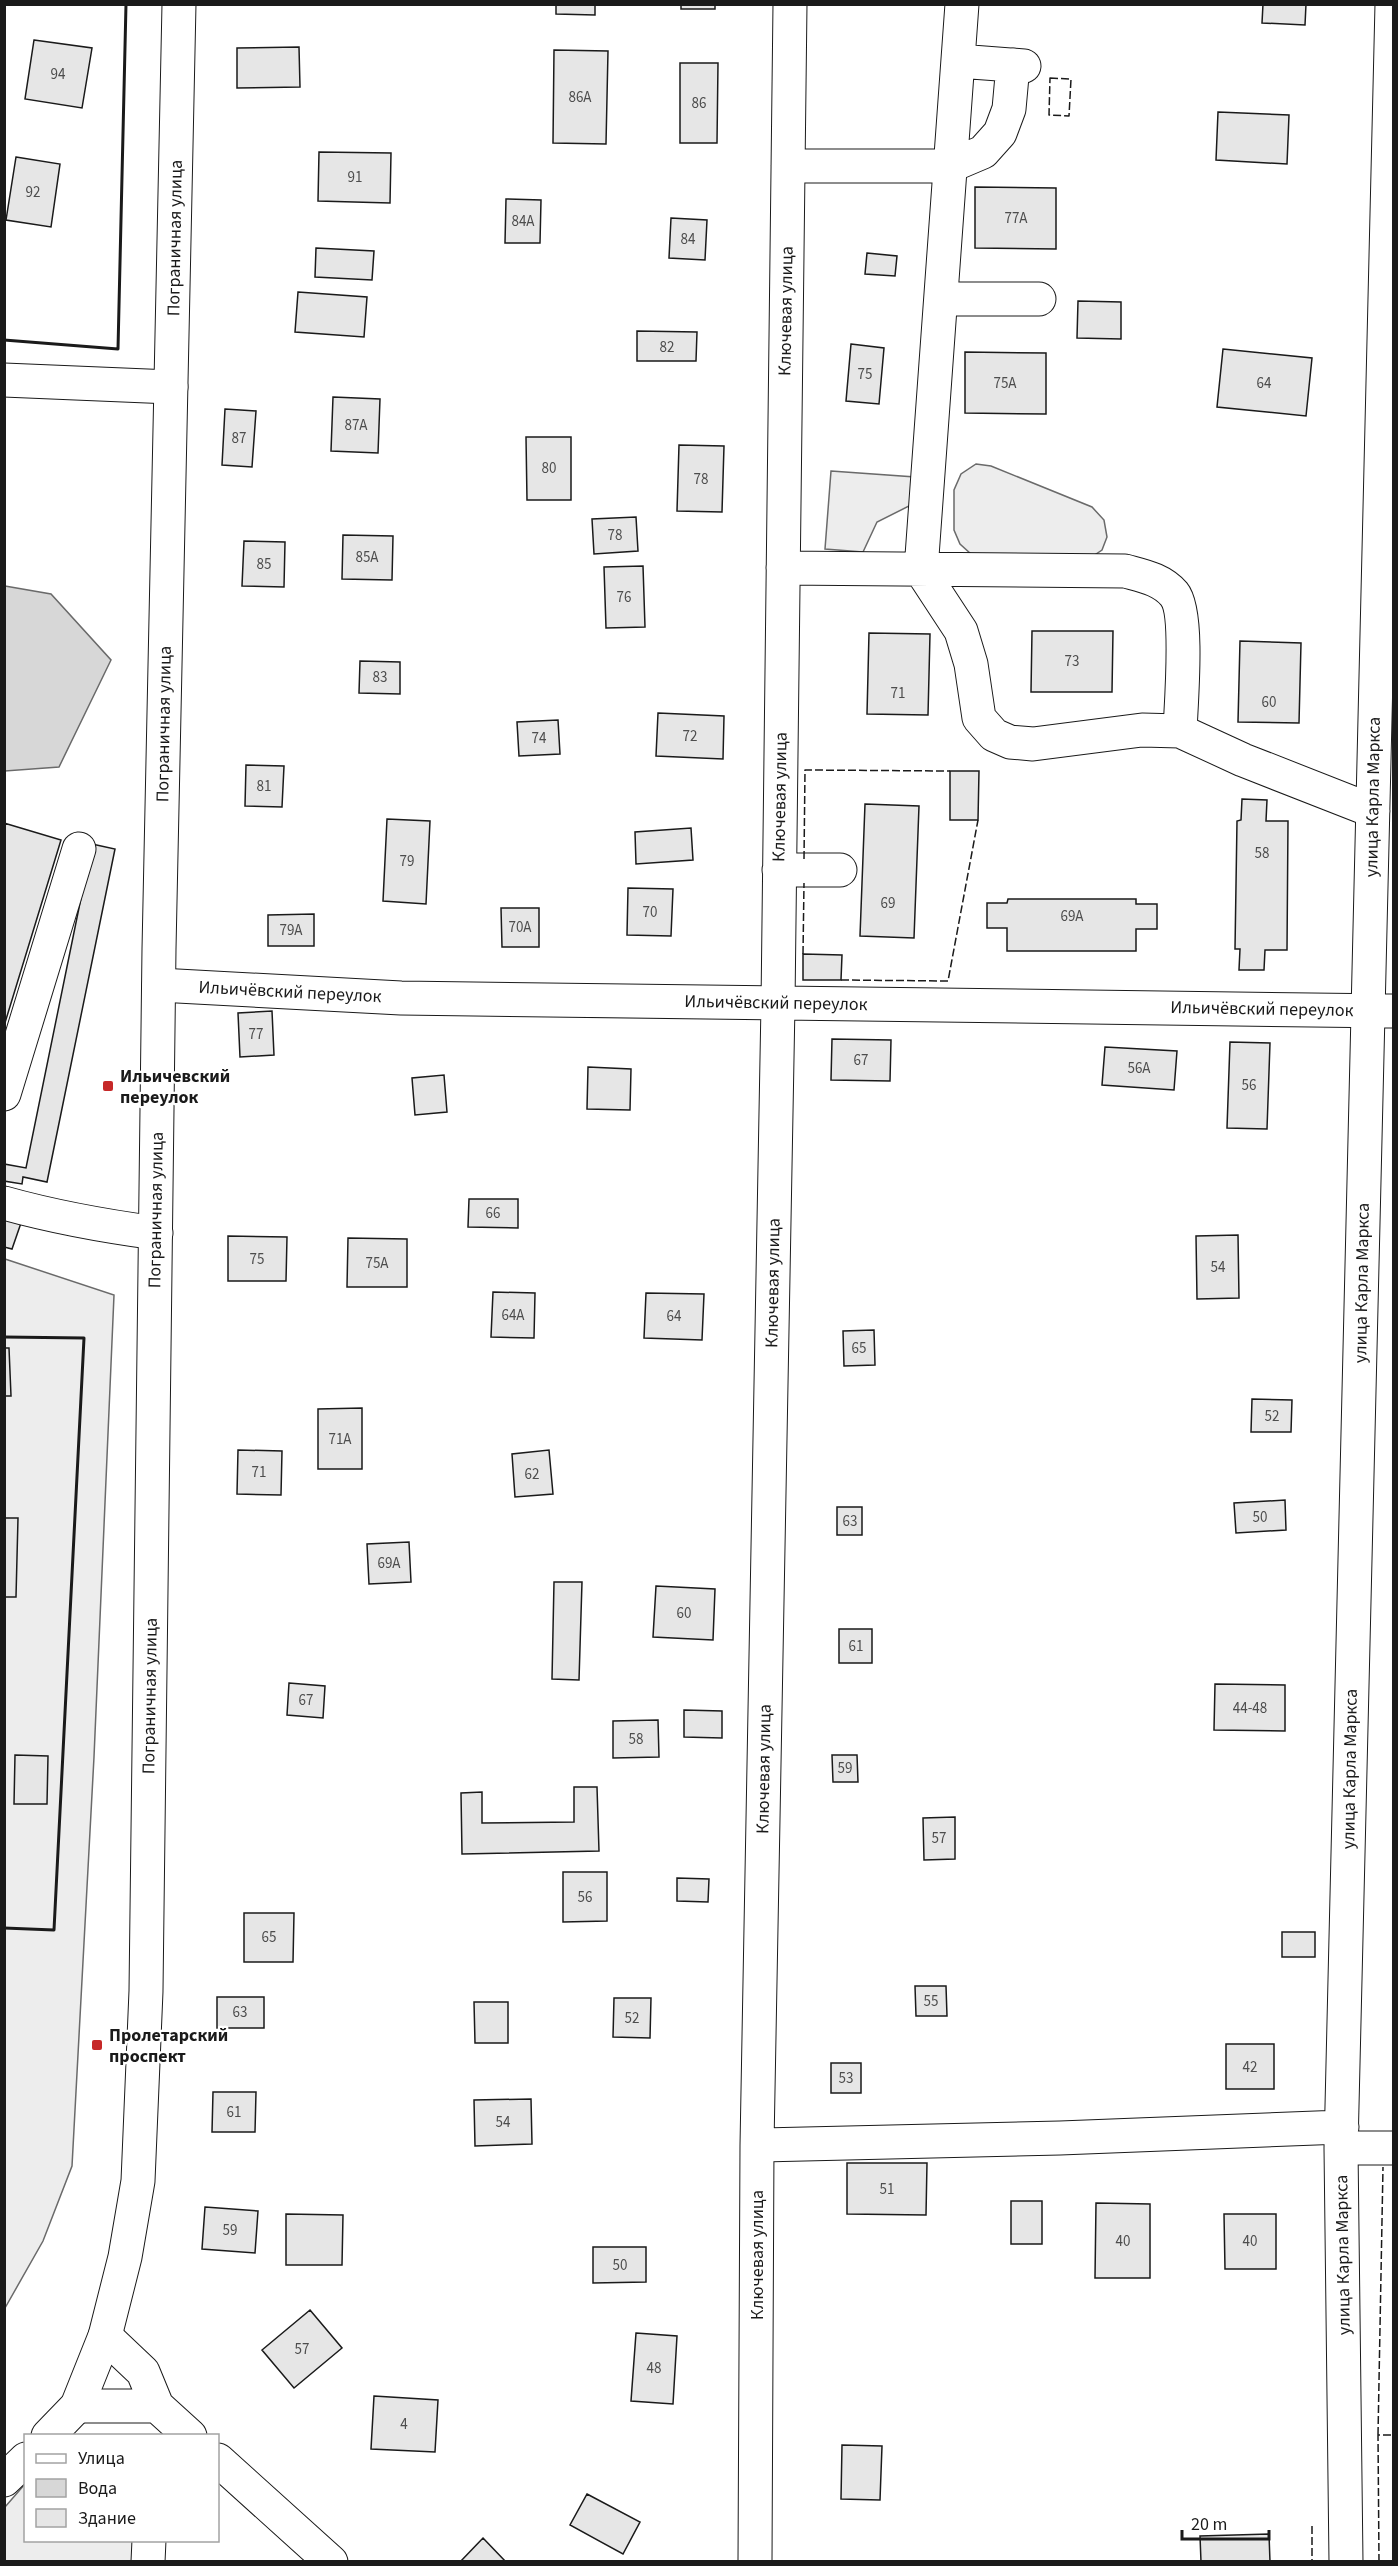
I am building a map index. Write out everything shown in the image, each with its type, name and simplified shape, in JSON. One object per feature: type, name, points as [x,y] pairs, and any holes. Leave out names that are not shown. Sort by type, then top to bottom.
[{"type":"street","name":"Пограничная улица","points":[[77,2406],[105,2336],[125,2257],[138,2181],[144,2051],[159,985],[179,4]]},
{"type":"street","name":"Ключевая улица","points":[[755,2562],[758,2145],[778,1004],[790,4]]},
{"type":"street","points":[[962,4],[921,570],[961,631],[971,664],[979,718],[994,735],[1010,742],[1033,744],[1142,730],[1180,731],[1243,760],[1373,811]]},
{"type":"street","name":"улица Карла Маркса","points":[[1346,2562],[1342,2137],[1381,1011],[1373,811],[1392,4]]},
{"type":"street","points":[[788,166],[951,166],[983,152],[1000,133],[1010,109],[1018,66],[958,61]]},
{"type":"street","points":[[940,299],[1039,299]]},
{"type":"street","points":[[4,381],[171,387]]},
{"type":"street","points":[[783,568],[1125,571],[1155,579],[1175,595],[1183,615],[1180,731]]},
{"type":"street","points":[[4,1094],[78,849]]},
{"type":"street","points":[[779,870],[840,870]]},
{"type":"street","name":"Ильичёвский переулок","points":[[159,985],[401,998],[1381,1011]]},
{"type":"street","points":[[4,1203],[95,1224],[156,1233]]},
{"type":"street","points":[[758,2145],[1060,2138],[1342,2137],[1394,2148]]},
{"type":"street","points":[[105,2336],[143,2372],[156,2421]]},
{"type":"street","points":[[50,2434],[77,2406],[156,2421],[185,2434]]},
{"type":"street","points":[[4,2480],[24,2461]]},
{"type":"street","points":[[219,2461],[331,2562]]},
{"type":"street","points":[[148,2562],[149,2542]]},
{"type":"shaded area","points":[[976,464],[991,466],[1092,507],[1104,520],[1107,537],[1102,550],[1090,558],[971,554],[960,544],[954,530],[954,490],[961,474]]},
{"type":"shaded area","points":[[831,471],[915,477],[913,504],[877,522],[863,552],[825,549]]},
{"type":"shaded area","points":[[5,1259],[114,1295],[94,1757],[72,2166],[43,2241],[5,2308]]},
{"type":"shaded area","points":[[24,2485],[24,2542],[137,2542],[137,2561],[5,2562],[5,2507]]},
{"type":"water","points":[[5,586],[51,594],[111,660],[59,767],[5,771]]},
{"type":"building","points":[[556,4],[595,4],[595,15],[556,14]]},
{"type":"building","points":[[681,4],[715,4],[715,9],[681,9]]},
{"type":"building","points":[[1263,4],[1306,4],[1305,25],[1262,23]]},
{"type":"building","points":[[34,40],[92,48],[82,108],[25,99]]},
{"type":"building","points":[[299,47],[300,87],[237,88],[237,48]]},
{"type":"building","points":[[554,50],[608,51],[606,144],[553,143]]},
{"type":"building","points":[[680,63],[718,63],[717,143],[680,143]]},
{"type":"building","points":[[1218,112],[1289,115],[1287,164],[1216,160]]},
{"type":"building","points":[[319,152],[391,153],[390,203],[318,201]]},
{"type":"building","points":[[16,157],[60,164],[51,227],[6,220]]},
{"type":"building","points":[[975,187],[1056,188],[1056,249],[975,248]]},
{"type":"building","points":[[506,199],[541,200],[540,243],[505,243]]},
{"type":"building","points":[[671,218],[707,220],[705,260],[669,258]]},
{"type":"building","points":[[316,248],[374,251],[372,280],[315,277]]},
{"type":"building","points":[[867,253],[897,256],[895,276],[865,274]]},
{"type":"building","points":[[298,292],[367,297],[364,337],[295,332]]},
{"type":"building","points":[[1078,301],[1121,302],[1121,339],[1077,338]]},
{"type":"building","points":[[637,331],[697,332],[696,361],[637,361]]},
{"type":"building","points":[[851,344],[884,348],[879,404],[846,401]]},
{"type":"building","points":[[1223,349],[1312,358],[1306,416],[1217,407]]},
{"type":"building","points":[[965,352],[1046,353],[1046,414],[965,413]]},
{"type":"building","points":[[333,397],[380,399],[378,453],[331,451]]},
{"type":"building","points":[[225,409],[256,411],[252,467],[222,465]]},
{"type":"building","points":[[526,437],[571,437],[571,500],[527,500]]},
{"type":"building","points":[[679,445],[724,446],[722,512],[677,511]]},
{"type":"building","points":[[636,517],[638,551],[594,554],[592,519]]},
{"type":"building","points":[[343,535],[393,536],[392,580],[342,579]]},
{"type":"building","points":[[244,541],[285,542],[284,587],[242,586]]},
{"type":"building","points":[[643,566],[645,627],[606,628],[604,567]]},
{"type":"building","points":[[1032,631],[1113,631],[1112,692],[1031,692]]},
{"type":"building","points":[[869,633],[930,634],[928,715],[867,714]]},
{"type":"building","points":[[1240,641],[1301,643],[1299,723],[1238,722]]},
{"type":"building","points":[[360,661],[400,662],[400,694],[359,693]]},
{"type":"building","points":[[658,713],[724,716],[723,759],[656,756]]},
{"type":"building","points":[[558,720],[560,754],[519,756],[517,722]]},
{"type":"building","points":[[246,765],[284,766],[282,807],[245,806]]},
{"type":"building","points":[[950,771],[979,771],[978,820],[950,820]]},
{"type":"building","points":[[1242,799],[1267,800],[1266,821],[1288,821],[1287,950],[1265,950],[1264,970],[1239,970],[1240,949],[1235,949],[1237,821],[1241,820]]},
{"type":"building","points":[[865,804],[919,806],[914,938],[860,936]]},
{"type":"building","points":[[387,819],[430,821],[426,904],[383,901]]},
{"type":"building","points":[[4,823],[61,840],[4,1026]]},
{"type":"building","points":[[691,828],[693,860],[636,864],[635,832]]},
{"type":"building","points":[[92,844],[115,849],[47,1182],[23,1177],[22,1184],[4,1181],[4,1164],[26,1168]]},
{"type":"building","points":[[628,888],[673,889],[671,936],[627,935]]},
{"type":"building","points":[[1008,899],[1136,899],[1136,904],[1157,904],[1157,929],[1136,929],[1136,951],[1007,951],[1007,928],[987,928],[987,903],[1007,903]]},
{"type":"building","points":[[501,908],[539,908],[539,947],[502,947]]},
{"type":"building","points":[[314,914],[314,946],[268,946],[268,915]]},
{"type":"building","points":[[803,954],[842,955],[841,980],[803,980]]},
{"type":"building","points":[[272,1011],[274,1055],[240,1057],[238,1013]]},
{"type":"building","points":[[832,1039],[891,1040],[890,1081],[831,1080]]},
{"type":"building","points":[[1230,1042],[1270,1043],[1267,1129],[1227,1128]]},
{"type":"building","points":[[1105,1047],[1177,1051],[1174,1090],[1102,1085]]},
{"type":"building","points":[[588,1067],[631,1069],[630,1110],[587,1109]]},
{"type":"building","points":[[444,1075],[447,1112],[415,1115],[412,1078]]},
{"type":"building","points":[[469,1199],[518,1199],[518,1228],[468,1227]]},
{"type":"building","points":[[4,1218],[21,1223],[12,1249],[4,1247]]},
{"type":"building","points":[[1238,1235],[1239,1298],[1197,1299],[1196,1236]]},
{"type":"building","points":[[228,1236],[287,1237],[286,1281],[228,1281]]},
{"type":"building","points":[[348,1238],[407,1239],[407,1287],[347,1287]]},
{"type":"building","points":[[493,1292],[535,1293],[534,1338],[491,1337]]},
{"type":"building","points":[[646,1293],[704,1294],[702,1340],[644,1338]]},
{"type":"building","points":[[874,1330],[875,1365],[844,1366],[843,1331]]},
{"type":"building","points":[[4,1348],[9,1348],[11,1396],[4,1396]]},
{"type":"building","points":[[1252,1399],[1292,1400],[1291,1432],[1251,1432]]},
{"type":"building","points":[[362,1408],[362,1469],[318,1469],[318,1409]]},
{"type":"building","points":[[238,1450],[282,1451],[281,1495],[237,1494]]},
{"type":"building","points":[[549,1450],[553,1494],[515,1497],[512,1454]]},
{"type":"building","points":[[1285,1500],[1286,1530],[1236,1533],[1234,1503]]},
{"type":"building","points":[[837,1507],[862,1507],[862,1535],[837,1535]]},
{"type":"building","points":[[4,1518],[18,1518],[16,1597],[4,1597]]},
{"type":"building","points":[[409,1542],[411,1582],[369,1584],[367,1544]]},
{"type":"building","points":[[554,1582],[582,1582],[579,1680],[552,1679]]},
{"type":"building","points":[[656,1586],[715,1589],[713,1640],[653,1637]]},
{"type":"building","points":[[839,1629],[872,1629],[872,1663],[839,1663]]},
{"type":"building","points":[[289,1683],[325,1686],[323,1718],[287,1715]]},
{"type":"building","points":[[1215,1684],[1285,1685],[1285,1731],[1214,1730]]},
{"type":"building","points":[[684,1710],[722,1711],[722,1738],[684,1737]]},
{"type":"building","points":[[658,1720],[659,1757],[613,1758],[613,1721]]},
{"type":"building","points":[[15,1755],[48,1756],[47,1804],[14,1804]]},
{"type":"building","points":[[832,1755],[857,1755],[858,1782],[833,1782]]},
{"type":"building","points":[[574,1787],[597,1787],[599,1851],[462,1854],[461,1793],[482,1792],[482,1823],[574,1822]]},
{"type":"building","points":[[955,1817],[955,1859],[924,1860],[923,1818]]},
{"type":"building","points":[[563,1872],[607,1872],[607,1921],[563,1922]]},
{"type":"building","points":[[677,1878],[709,1879],[708,1902],[677,1901]]},
{"type":"building","points":[[244,1913],[294,1913],[293,1962],[244,1962]]},
{"type":"building","points":[[1282,1932],[1315,1932],[1315,1957],[1282,1957]]},
{"type":"building","points":[[915,1986],[946,1986],[947,2016],[916,2016]]},
{"type":"building","points":[[217,1997],[264,1997],[264,2028],[217,2028]]},
{"type":"building","points":[[614,1998],[651,1998],[650,2038],[613,2037]]},
{"type":"building","points":[[474,2002],[508,2002],[508,2043],[475,2043]]},
{"type":"building","points":[[1226,2044],[1274,2044],[1274,2089],[1226,2089]]},
{"type":"building","points":[[831,2063],[861,2063],[861,2093],[831,2093]]},
{"type":"building","points":[[213,2092],[256,2092],[255,2132],[212,2132]]},
{"type":"building","points":[[531,2099],[532,2144],[475,2146],[474,2100]]},
{"type":"building","points":[[847,2163],[927,2163],[926,2215],[847,2214]]},
{"type":"building","points":[[1011,2201],[1042,2201],[1042,2244],[1011,2244]]},
{"type":"building","points":[[1096,2203],[1150,2204],[1150,2278],[1095,2278]]},
{"type":"building","points":[[205,2207],[258,2211],[255,2253],[202,2249]]},
{"type":"building","points":[[286,2214],[343,2215],[342,2265],[286,2265]]},
{"type":"building","points":[[1224,2214],[1276,2214],[1276,2269],[1225,2269]]},
{"type":"building","points":[[593,2247],[646,2247],[646,2282],[593,2283]]},
{"type":"building","points":[[310,2310],[342,2348],[294,2388],[262,2350]]},
{"type":"building","points":[[636,2333],[677,2336],[673,2404],[631,2401]]},
{"type":"building","points":[[374,2396],[438,2400],[435,2452],[371,2449]]},
{"type":"building","points":[[842,2445],[882,2446],[880,2500],[841,2499]]},
{"type":"building","points":[[587,2494],[640,2522],[623,2554],[570,2525]]},
{"type":"building","points":[[1269,2534],[1270,2562],[1201,2562],[1200,2536]]},
{"type":"building","points":[[483,2538],[506,2562],[460,2562]]},
{"type":"fence","points":[[1050,78],[1071,79],[1069,116],[1049,115],[1050,78]]},
{"type":"fence","points":[[804,859],[805,770],[950,771]]},
{"type":"fence","points":[[841,980],[948,981],[978,820]]},
{"type":"fence","points":[[803,954],[804,883]]},
{"type":"fence","points":[[1378,2435],[1383,2167]]},
{"type":"fence","points":[[1379,2562],[1378,2435],[1394,2435]]},
{"type":"fence","points":[[1312,2526],[1312,2562]]},
{"type":"wall","points":[[4,340],[118,349],[126,4]]},
{"type":"wall","points":[[4,1337],[84,1338],[54,1930],[4,1928]]},
{"type":"place","name":"Ильичевский переулок","points":[[108,1086]]},
{"type":"place","name":"Пролетарский проспект","points":[[97,2045]]}]
